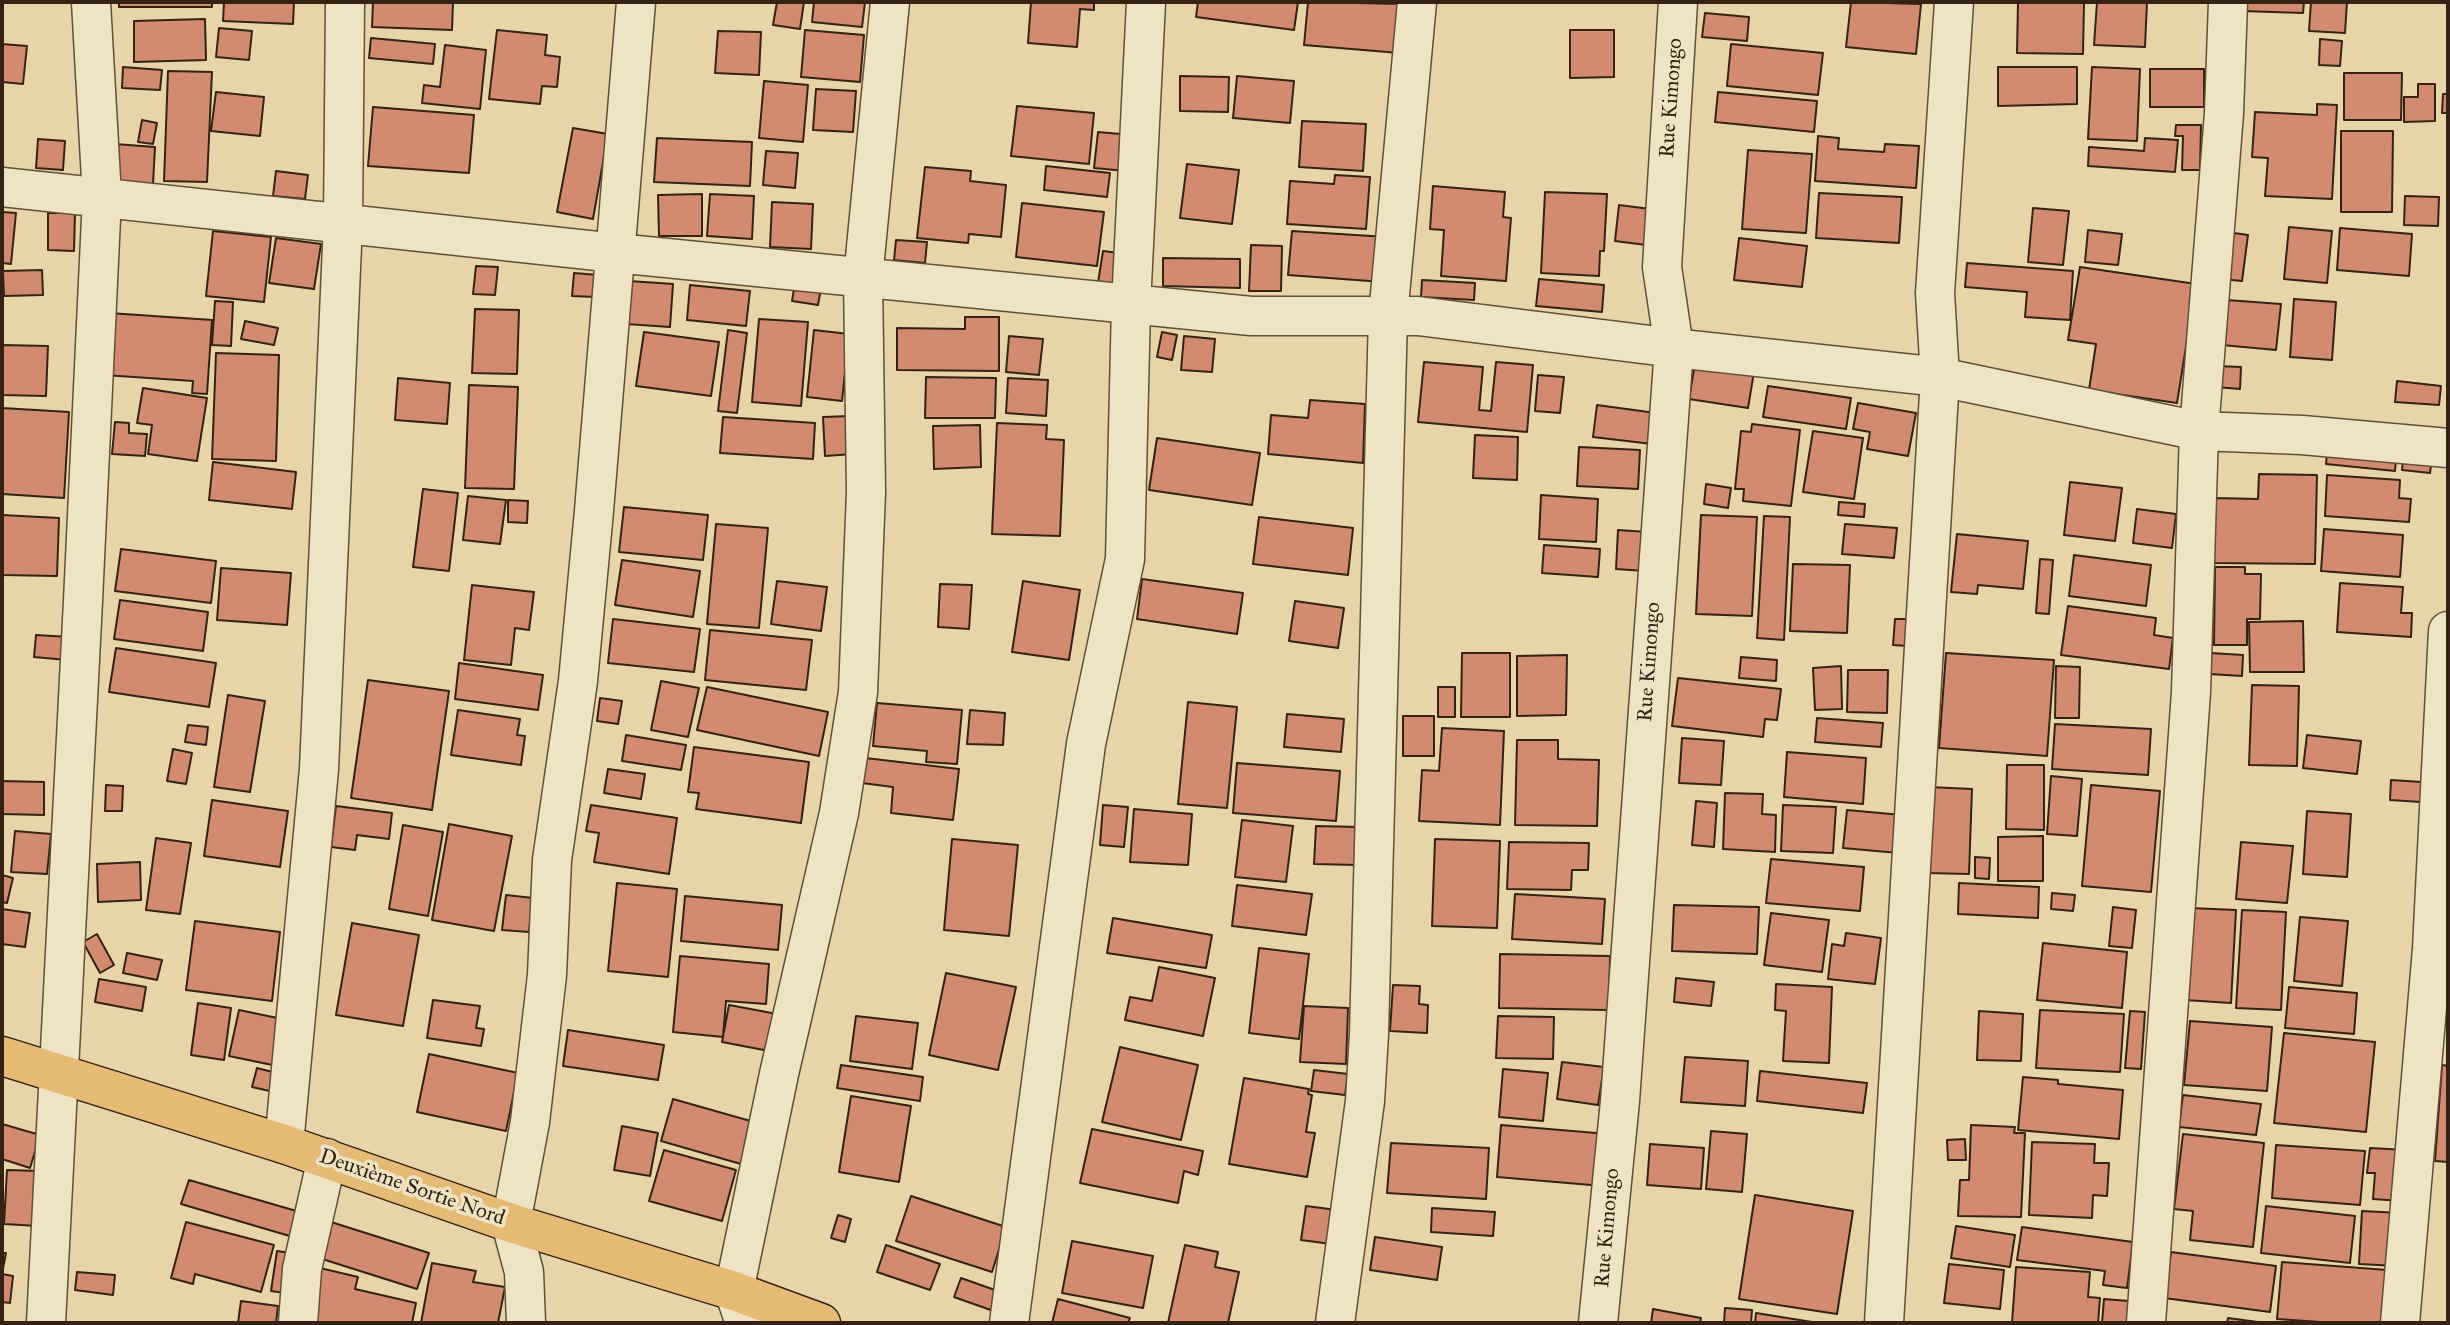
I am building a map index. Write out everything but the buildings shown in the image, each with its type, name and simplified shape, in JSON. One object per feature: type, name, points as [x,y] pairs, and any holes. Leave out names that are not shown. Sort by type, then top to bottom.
[{"type":"main road","name":"Deuxième Sortie Nord","points":[[2,1056],[327,1158],[739,1307],[821,1323]]},
{"type":"street","points":[[46,1323],[102,197],[91,2]]},
{"type":"street","points":[[284,1144],[319,769],[342,223],[345,2]]},
{"type":"street","points":[[526,1323],[524,1272],[511,1223],[530,1122],[547,975],[552,860],[579,668],[636,2]]},
{"type":"street","points":[[739,1307],[779,1074],[839,813],[858,692],[866,492],[863,278],[890,2]]},
{"type":"street","points":[[1009,1323],[1086,744],[1125,559],[1132,305],[1146,2]]},
{"type":"street","points":[[1335,1323],[1365,1101],[1388,316],[1417,2]]},
{"type":"street","name":"Rue Kimongo","points":[[1598,1323],[1620,1101],[1674,348],[1662,267],[1678,2]]},
{"type":"street","points":[[1884,1323],[1940,377],[1935,293],[1954,2]]},
{"type":"street","points":[[2146,1323],[2191,692],[2199,431],[2224,113],[2228,2]]},
{"type":"street","points":[[2,187],[616,253],[1251,316],[1418,316],[1940,377],[2199,431],[2302,435],[2448,448]]},
{"type":"street","points":[[2400,1323],[2440,950],[2448,631]]},
{"type":"street","points":[[298,1323],[302,1269],[327,1158]]}]
